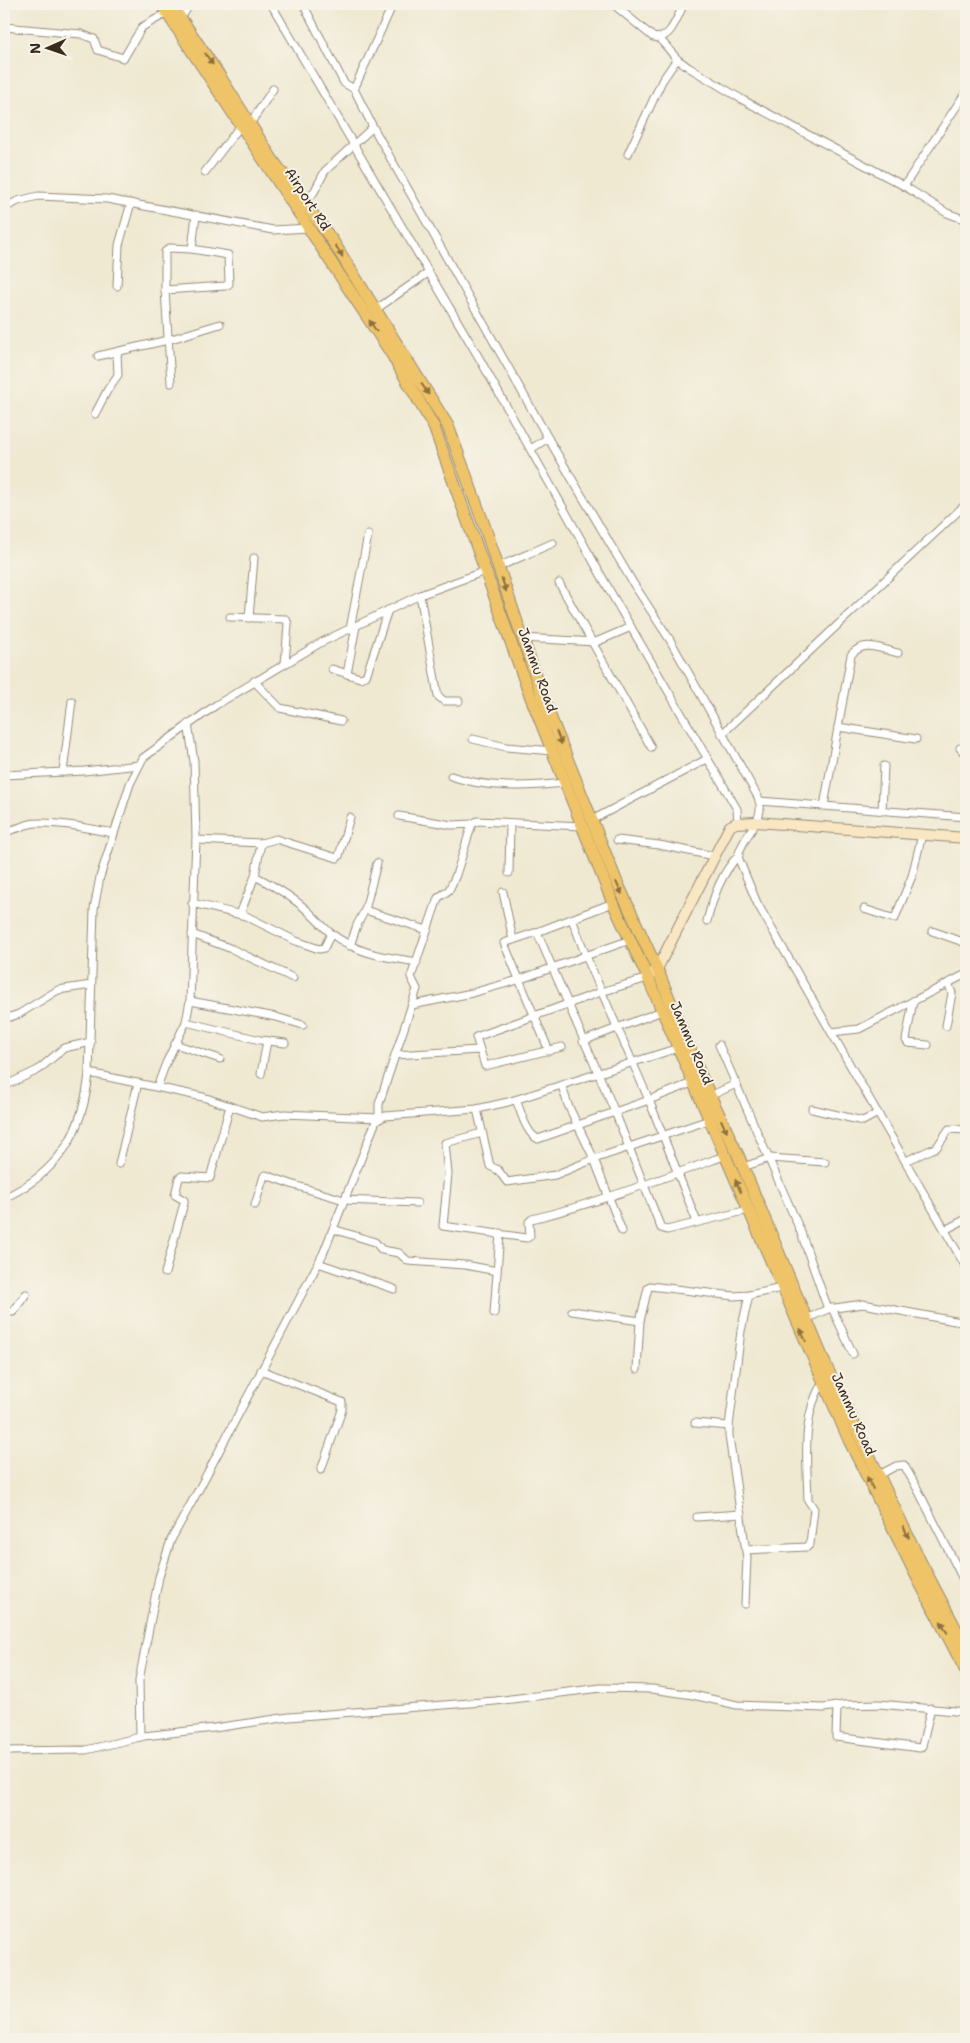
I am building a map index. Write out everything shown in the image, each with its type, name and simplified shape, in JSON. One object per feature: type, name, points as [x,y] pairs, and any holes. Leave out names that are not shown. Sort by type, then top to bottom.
[{"type":"main road","points":[[166,7],[181,18],[246,125],[332,240],[448,426],[587,823],[616,880],[657,969],[710,1096],[743,1167],[826,1366],[919,1559],[966,1648]]},
{"type":"main road","name":"Airport Rd","points":[[166,7],[246,125],[309,228],[391,353],[427,412]]},
{"type":"main road","name":"Jammu Road","points":[[427,412],[528,690],[566,783],[587,823],[613,903],[648,978],[823,1382],[888,1521],[966,1671]]},
{"type":"street","points":[[181,18],[190,4]]},
{"type":"street","points":[[271,4],[357,141],[428,273],[532,448],[631,627],[707,759],[738,810],[749,821]]},
{"type":"street","points":[[303,4],[344,83],[354,89],[371,130],[546,440],[670,640],[760,804]]},
{"type":"street","points":[[354,89],[393,4]]},
{"type":"street","points":[[614,4],[653,38],[660,39],[668,34],[684,4]]},
{"type":"street","points":[[4,28],[81,34],[94,39],[98,50],[122,58],[142,27],[166,7]]},
{"type":"street","points":[[660,39],[677,59],[743,100],[904,186],[948,213],[966,220]]},
{"type":"street","points":[[628,154],[662,81],[677,59]]},
{"type":"street","points":[[206,172],[246,125],[273,89]]},
{"type":"street","points":[[904,186],[966,92]]},
{"type":"street","points":[[305,203],[314,192],[325,171],[371,130]]},
{"type":"street","points":[[4,208],[18,201],[38,196],[107,199],[273,230],[309,228]]},
{"type":"street","points":[[117,286],[119,244],[130,203]]},
{"type":"street","points":[[192,249],[196,215]]},
{"type":"street","points":[[165,290],[225,286],[228,284],[228,255],[192,249],[169,248],[166,250],[165,290],[171,383]]},
{"type":"street","points":[[375,310],[428,273]]},
{"type":"street","points":[[98,356],[168,340],[220,324]]},
{"type":"street","points":[[95,414],[108,389],[118,375],[117,352]]},
{"type":"street","points":[[532,448],[546,440]]},
{"type":"street","points":[[722,734],[966,504]]},
{"type":"street","points":[[347,674],[368,535]]},
{"type":"street","points":[[498,567],[553,543]]},
{"type":"street","points":[[249,618],[254,558]]},
{"type":"street","points":[[4,1198],[29,1185],[47,1171],[78,1127],[88,1088],[94,909],[100,877],[114,833],[130,784],[143,758],[188,724],[254,681],[322,642],[420,595],[485,570]]},
{"type":"street","points":[[559,583],[651,747]]},
{"type":"street","points":[[420,595],[438,696],[444,701],[459,701]]},
{"type":"street","points":[[332,669],[360,678],[366,676],[388,610]]},
{"type":"street","points":[[230,617],[284,618],[288,621],[285,664]]},
{"type":"street","points":[[522,638],[591,642],[602,640],[631,627]]},
{"type":"street","points":[[824,806],[853,653],[864,646],[898,653]]},
{"type":"street","points":[[254,681],[280,708],[341,721]]},
{"type":"street","points":[[63,772],[72,701]]},
{"type":"street","points":[[157,1087],[186,1022],[190,1001],[192,903],[196,840],[194,761],[188,724]]},
{"type":"street","points":[[838,727],[916,739]]},
{"type":"street","points":[[473,739],[506,748],[553,751]]},
{"type":"street","points":[[960,748],[966,755]]},
{"type":"street","points":[[399,816],[457,825],[477,822],[587,823],[707,759]]},
{"type":"street","points":[[4,775],[139,765]]},
{"type":"street","points":[[882,811],[884,766]]},
{"type":"street","points":[[451,776],[499,786],[526,787],[566,783]]},
{"type":"street","points":[[760,804],[824,806],[966,817]]},
{"type":"street","points":[[760,804],[749,821],[739,855],[739,862],[757,903],[966,1267]]},
{"type":"street","points":[[196,840],[261,844],[276,839],[337,858],[350,817]]},
{"type":"street","points":[[562,1047],[485,1066],[479,1050],[477,1035],[601,992],[648,978],[657,969],[730,826],[749,821],[966,838]]},
{"type":"street","points":[[4,831],[14,831],[26,825],[40,823],[114,833]]},
{"type":"street","points":[[509,873],[510,823]]},
{"type":"street","points":[[140,1736],[140,1680],[165,1556],[177,1527],[199,1489],[318,1263],[333,1230],[379,1118],[379,1104],[417,988],[411,977],[427,930],[438,898],[450,890],[472,824]]},
{"type":"street","points":[[864,909],[895,918],[912,876],[922,835]]},
{"type":"street","points":[[617,840],[635,841],[714,856]]},
{"type":"street","points":[[240,914],[255,876],[261,844]]},
{"type":"street","points":[[707,921],[718,886],[729,865],[739,855]]},
{"type":"street","points":[[350,946],[357,925],[365,910],[377,863]]},
{"type":"street","points":[[255,876],[279,889],[308,912],[330,934],[350,946],[417,962]]},
{"type":"street","points":[[503,892],[513,940]]},
{"type":"street","points":[[192,903],[240,914],[296,941],[319,949],[324,948],[330,934]]},
{"type":"street","points":[[549,1051],[504,945],[505,943],[572,920],[613,903]]},
{"type":"street","points":[[365,910],[427,930]]},
{"type":"street","points":[[572,920],[601,992],[649,1100],[698,1222]]},
{"type":"street","points":[[932,931],[966,943]]},
{"type":"street","points":[[538,932],[567,1004],[630,1147],[662,1229],[666,1230],[748,1210]]},
{"type":"street","points":[[192,934],[232,949],[293,978]]},
{"type":"street","points":[[412,1005],[472,993],[518,980],[630,940]]},
{"type":"street","points":[[831,1032],[860,1029],[966,972]]},
{"type":"street","points":[[946,1026],[952,993],[948,983]]},
{"type":"street","points":[[4,1019],[19,1014],[58,990],[91,985]]},
{"type":"street","points":[[190,1001],[276,1017],[304,1025]]},
{"type":"street","points":[[913,1001],[906,1040],[908,1043],[928,1045]]},
{"type":"street","points":[[584,1041],[662,1011]]},
{"type":"street","points":[[186,1022],[267,1041],[285,1043]]},
{"type":"street","points":[[261,1074],[267,1041]]},
{"type":"street","points":[[4,1086],[45,1066],[64,1048],[91,1042]]},
{"type":"street","points":[[175,1044],[220,1059]]},
{"type":"street","points":[[720,1045],[763,1160],[800,1230],[827,1310],[853,1354]]},
{"type":"street","points":[[89,1073],[203,1097],[262,1117],[284,1114],[379,1118],[395,1115],[476,1109],[516,1100],[678,1048]]},
{"type":"street","points":[[395,1054],[479,1050]]},
{"type":"street","points":[[119,1164],[138,1083]]},
{"type":"street","points":[[516,1100],[526,1123],[536,1138],[615,1112],[692,1083]]},
{"type":"street","points":[[710,1096],[734,1084]]},
{"type":"street","points":[[562,1086],[610,1196],[622,1231]]},
{"type":"street","points":[[165,1273],[184,1203],[184,1200],[175,1196],[179,1178],[182,1176],[210,1178],[230,1106]]},
{"type":"street","points":[[476,1109],[490,1167],[498,1170],[507,1182],[555,1175],[594,1159],[709,1120]]},
{"type":"street","points":[[812,1109],[864,1121],[878,1113]]},
{"type":"street","points":[[906,1161],[937,1147],[949,1129],[966,1130]]},
{"type":"street","points":[[482,1132],[445,1143],[448,1174],[442,1225],[527,1238],[530,1236],[529,1222],[532,1219],[644,1185],[724,1156]]},
{"type":"street","points":[[743,1167],[763,1160],[825,1162]]},
{"type":"street","points":[[255,1205],[264,1176],[266,1175],[344,1200],[417,1203]]},
{"type":"street","points":[[945,1230],[966,1219]]},
{"type":"street","points":[[333,1230],[375,1242],[382,1250],[399,1253],[408,1261],[465,1265],[497,1271]]},
{"type":"street","points":[[494,1313],[500,1233]]},
{"type":"street","points":[[318,1263],[394,1289]]},
{"type":"street","points":[[638,1369],[640,1321],[650,1286],[734,1296],[782,1288]]},
{"type":"street","points":[[4,1308],[8,1312],[12,1312],[26,1294]]},
{"type":"street","points":[[745,1604],[746,1550],[729,1426],[741,1331],[749,1295]]},
{"type":"street","points":[[806,1319],[827,1310],[863,1304],[966,1323]]},
{"type":"street","points":[[572,1311],[640,1321]]},
{"type":"street","points":[[261,1370],[342,1402],[342,1410],[321,1470]]},
{"type":"street","points":[[746,1550],[807,1547],[810,1544],[814,1509],[808,1500],[808,1419],[817,1390],[823,1382]]},
{"type":"street","points":[[695,1423],[729,1426]]},
{"type":"street","points":[[879,1475],[903,1464],[966,1585]]},
{"type":"street","points":[[697,1517],[741,1514]]},
{"type":"street","points":[[4,1751],[86,1750],[140,1736],[289,1717],[495,1701],[600,1688],[652,1690],[693,1695],[737,1705],[824,1708],[879,1704],[966,1712]]},
{"type":"street","points":[[837,1706],[836,1737],[919,1748],[922,1746],[931,1708]]}]
